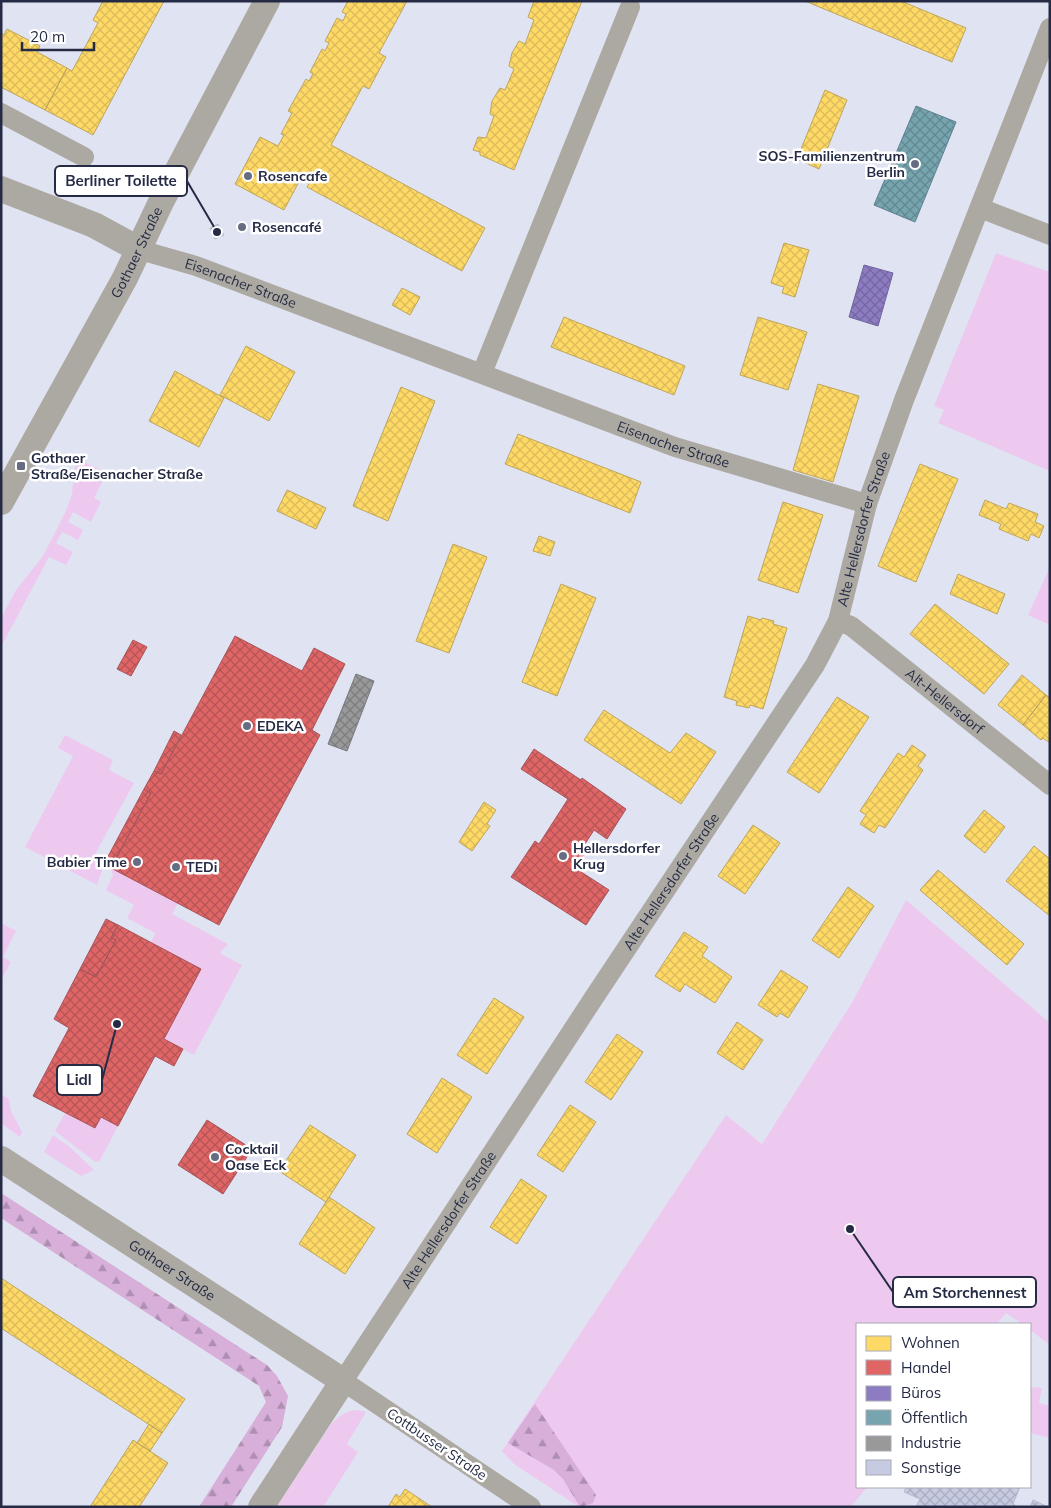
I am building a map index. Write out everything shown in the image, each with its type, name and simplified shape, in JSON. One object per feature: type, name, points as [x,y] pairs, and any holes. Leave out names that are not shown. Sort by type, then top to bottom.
[{"type":"street","name":"Gothaer Straße","points":[[1,502],[140,250],[161,202],[267,1]]},
{"type":"street","points":[[482,373],[630,7]]},
{"type":"street","name":"Alte Hellersdorfer Straße","points":[[261,1507],[592,1001],[815,665],[838,621],[867,504],[906,396],[1050,28]]},
{"type":"street","points":[[1,113],[84,157]]},
{"type":"street","name":"Eisenacher Straße","points":[[1,189],[94,225],[140,250],[196,266],[675,447],[867,504]]},
{"type":"street","points":[[980,208],[1050,235]]},
{"type":"street","name":"Alt-Hellersdorf","points":[[838,621],[851,626],[1050,785]]},
{"type":"street","name":"Gothaer Straße","points":[[1,1159],[343,1382]]},
{"type":"street","name":"Cottbusser Straße","points":[[343,1382],[531,1507]]},
{"type":"shaded area","points":[[996,253],[1050,272],[1050,471],[938,423],[944,410],[934,406]]},
{"type":"shaded area","points":[[76,458],[107,473],[94,498],[101,502],[91,522],[73,512],[68,522],[83,530],[78,540],[62,532],[56,543],[73,552],[66,565],[49,557],[1,647],[1,618],[16,590],[43,556],[66,511],[72,494]]},
{"type":"shaded area","points":[[1050,567],[1050,625],[1028,615]]},
{"type":"shaded area","points":[[65,735],[113,760],[109,770],[134,783],[94,856],[102,871],[97,885],[25,847],[73,756],[58,748]]},
{"type":"shaded area","points":[[111,868],[178,903],[172,914],[228,944],[220,953],[242,965],[194,1055],[164,1039],[201,969],[151,943],[155,933],[127,918],[134,905],[106,890],[113,875]]},
{"type":"shaded area","points":[[906,900],[1050,1023],[1050,1345],[1031,1331],[1031,1323],[1021,1323],[1006,1313],[998,1323],[856,1323],[856,1488],[866,1488],[851,1507],[579,1507],[514,1464],[502,1451],[726,1115],[762,1144],[853,1001]]},
{"type":"shaded area","points":[[1,923],[16,931],[3,957],[11,962],[1,980]]},
{"type":"shaded area","points":[[1,1094],[9,1099],[11,1111],[22,1132],[20,1137],[1,1123]]},
{"type":"shaded area","points":[[65,1113],[95,1128],[101,1117],[118,1126],[99,1162],[94,1161],[55,1131]]},
{"type":"shaded area","points":[[53,1135],[70,1147],[94,1170],[81,1176],[44,1152]]},
{"type":"shaded area","points":[[1031,1388],[1042,1388],[1039,1403],[1050,1406],[1050,1438],[1031,1433]]},
{"type":"shaded area","points":[[357,1410],[366,1412],[347,1444],[358,1452],[323,1507],[277,1507],[331,1424],[342,1414]]},
{"type":"green space","points":[[1,1193],[267,1365],[277,1376],[288,1396],[282,1427],[231,1507],[199,1507],[266,1402],[259,1386],[1,1218]]},
{"type":"green space","points":[[535,1404],[596,1495],[593,1503],[580,1507],[563,1479],[554,1470],[508,1443]]},
{"type":"building: Wohnen","points":[[103,1],[164,1],[93,135],[45,110],[67,68],[72,71],[98,23],[93,20]]},
{"type":"building: Wohnen","points":[[348,1],[407,1],[379,53],[386,57],[369,89],[363,86],[331,145],[485,228],[462,271],[307,187],[312,179],[303,174],[284,210],[235,184],[260,137],[278,146],[284,135],[281,134],[292,113],[288,111],[306,79],[309,81],[313,74],[310,72],[322,49],[325,51],[329,43],[325,41],[337,18],[343,21],[346,14],[342,12]]},
{"type":"building: Wohnen","points":[[534,1],[582,1],[514,170],[473,150],[478,137],[486,138],[494,116],[490,114],[492,101],[500,88],[505,90],[514,69],[509,66],[512,53],[519,41],[525,44],[534,20],[528,17]]},
{"type":"building: Wohnen","points":[[805,1],[901,1],[966,28],[952,62]]},
{"type":"building: Wohnen","points":[[7,29],[40,46],[37,52],[67,68],[45,110],[1,87],[1,33],[4,35]]},
{"type":"building: Wohnen","points":[[825,90],[847,100],[819,169],[797,159]]},
{"type":"building: Wohnen","points":[[784,243],[809,250],[795,297],[782,293],[784,287],[771,283]]},
{"type":"building: Wohnen","points":[[402,288],[420,297],[410,315],[392,305]]},
{"type":"building: Wohnen","points":[[564,317],[685,366],[674,395],[551,347]]},
{"type":"building: Wohnen","points":[[758,317],[807,332],[788,390],[740,375]]},
{"type":"building: Wohnen","points":[[246,346],[295,372],[269,421],[220,395]]},
{"type":"building: Wohnen","points":[[175,371],[224,398],[199,447],[149,421]]},
{"type":"building: Wohnen","points":[[818,384],[859,396],[833,482],[793,470]]},
{"type":"building: Wohnen","points":[[401,387],[435,401],[388,521],[353,506]]},
{"type":"building: Wohnen","points":[[518,434],[641,482],[630,513],[505,464]]},
{"type":"building: Wohnen","points":[[920,464],[958,479],[916,582],[878,566]]},
{"type":"building: Wohnen","points":[[287,490],[326,508],[316,529],[277,511]]},
{"type":"building: Wohnen","points":[[985,500],[1006,509],[1009,503],[1038,514],[1035,522],[1044,526],[1039,538],[1031,534],[1028,541],[999,529],[1001,524],[979,515]]},
{"type":"building: Wohnen","points":[[783,502],[823,515],[798,593],[758,580]]},
{"type":"building: Wohnen","points":[[539,536],[555,542],[550,556],[533,551]]},
{"type":"building: Wohnen","points":[[453,544],[487,557],[449,653],[416,641]]},
{"type":"building: Wohnen","points":[[958,574],[1005,594],[997,614],[950,594]]},
{"type":"building: Wohnen","points":[[561,584],[596,598],[557,696],[522,682]]},
{"type":"building: Wohnen","points":[[935,604],[1009,664],[984,694],[910,634]]},
{"type":"building: Wohnen","points":[[748,616],[774,621],[773,624],[787,628],[763,709],[750,705],[749,708],[736,705],[737,701],[724,697]]},
{"type":"building: Wohnen","points":[[1022,675],[1046,695],[1023,725],[998,705]]},
{"type":"building: Wohnen","points":[[1046,695],[1050,698],[1050,743],[1043,738],[1041,740],[1023,725]]},
{"type":"building: Wohnen","points":[[837,697],[869,717],[819,793],[787,772]]},
{"type":"building: Wohnen","points":[[604,710],[670,753],[686,733],[716,752],[681,804],[584,740]]},
{"type":"building: Wohnen","points":[[912,745],[926,755],[918,766],[923,770],[885,828],[879,825],[874,833],[860,824],[866,815],[860,811],[898,753],[904,757]]},
{"type":"building: Wohnen","points":[[484,802],[496,810],[487,824],[490,826],[472,851],[459,842]]},
{"type":"building: Wohnen","points":[[984,810],[1005,827],[985,853],[964,836]]},
{"type":"building: Wohnen","points":[[753,825],[780,843],[745,894],[718,876]]},
{"type":"building: Wohnen","points":[[1034,846],[1050,859],[1050,916],[1006,881]]},
{"type":"building: Wohnen","points":[[938,870],[1024,944],[1007,965],[920,890]]},
{"type":"building: Wohnen","points":[[848,887],[874,906],[839,958],[812,940]]},
{"type":"building: Wohnen","points":[[684,932],[708,947],[702,956],[732,977],[715,1003],[685,984],[680,992],[655,976]]},
{"type":"building: Wohnen","points":[[781,970],[808,987],[788,1018],[780,1013],[777,1017],[758,1005]]},
{"type":"building: Wohnen","points":[[494,998],[524,1017],[487,1074],[457,1055]]},
{"type":"building: Wohnen","points":[[737,1022],[763,1040],[743,1070],[717,1053]]},
{"type":"building: Wohnen","points":[[617,1034],[643,1052],[611,1100],[585,1082]]},
{"type":"building: Wohnen","points":[[442,1078],[472,1097],[437,1153],[407,1134]]},
{"type":"building: Wohnen","points":[[570,1105],[596,1122],[563,1172],[537,1155]]},
{"type":"building: Wohnen","points":[[310,1125],[356,1155],[326,1202],[279,1171]]},
{"type":"building: Wohnen","points":[[521,1179],[547,1196],[517,1244],[490,1227]]},
{"type":"building: Wohnen","points":[[329,1197],[375,1228],[345,1274],[299,1244]]},
{"type":"building: Wohnen","points":[[1,1278],[185,1399],[162,1433],[1,1328]]},
{"type":"building: Wohnen","points":[[149,1424],[162,1433],[150,1451],[137,1443]]},
{"type":"building: Wohnen","points":[[133,1440],[168,1463],[139,1507],[90,1507]]},
{"type":"building: Wohnen","points":[[405,1489],[432,1507],[388,1507],[396,1494],[400,1497]]},
{"type":"building: Handel","points":[[235,636],[302,671],[314,648],[345,664],[312,730],[320,735],[219,925],[111,868],[151,793],[144,789],[154,771],[161,774]]},
{"type":"building: Handel","points":[[133,640],[147,647],[131,676],[117,669]]},
{"type":"building: Handel","points":[[174,731],[181,735],[161,774],[154,771]]},
{"type":"building: Handel","points":[[534,749],[581,780],[582,778],[626,809],[607,839],[594,830],[585,844],[589,846],[575,868],[609,890],[586,925],[511,877],[535,841],[539,844],[568,799],[521,769]]},
{"type":"building: Handel","points":[[144,789],[151,793],[111,868],[104,864]]},
{"type":"building: Handel","points":[[106,919],[118,925],[111,938],[116,940],[96,977],[80,969]]},
{"type":"building: Handel","points":[[118,925],[201,969],[164,1039],[183,1049],[174,1066],[155,1056],[118,1126],[101,1117],[95,1128],[33,1096],[69,1028],[54,1019],[80,969],[96,977],[116,940],[111,938]]},
{"type":"building: Handel","name":"Cocktail Oase Eck","points":[[207,1120],[252,1149],[223,1194],[178,1165]]},
{"type":"building: Büros","points":[[864,265],[893,273],[878,326],[849,317]]},
{"type":"building: Öffentlich","name":"SOS-Familienzentrum Berlin","points":[[916,106],[956,122],[915,222],[874,205]]},
{"type":"building: Industrie","points":[[356,674],[374,681],[347,751],[328,744]]},
{"type":"building: Sonstige","points":[[218,224],[224,235],[215,239],[210,228]]},
{"type":"building: Sonstige","points":[[906,1488],[1020,1488],[1013,1504],[1018,1507],[916,1507],[920,1499],[904,1492]]},
{"type":"building: Sonstige","points":[[1033,1500],[1048,1507],[1030,1507]]},
{"type":"place","name":"SOS-Familienzentrum Berlin","points":[[915,164]]},
{"type":"place","name":"Rosencafe","points":[[248,176]]},
{"type":"place","name":"Rosencafé","points":[[242,227]]},
{"type":"place","name":"Berliner Toilette","points":[[217,232]]},
{"type":"place","name":"Gothaer Straße/Eisenacher Straße","points":[[21,466]]},
{"type":"place","name":"EDEKA","points":[[247,726]]},
{"type":"place","name":"Hellersdorfer Krug","points":[[563,856]]},
{"type":"place","name":"Babier Time","points":[[137,862]]},
{"type":"place","name":"TEDi","points":[[176,867]]},
{"type":"place","name":"Lidl","points":[[117,1024]]},
{"type":"place","name":"Cocktail Oase Eck","points":[[215,1157]]},
{"type":"place","name":"Am Storchennest","points":[[850,1229]]}]
